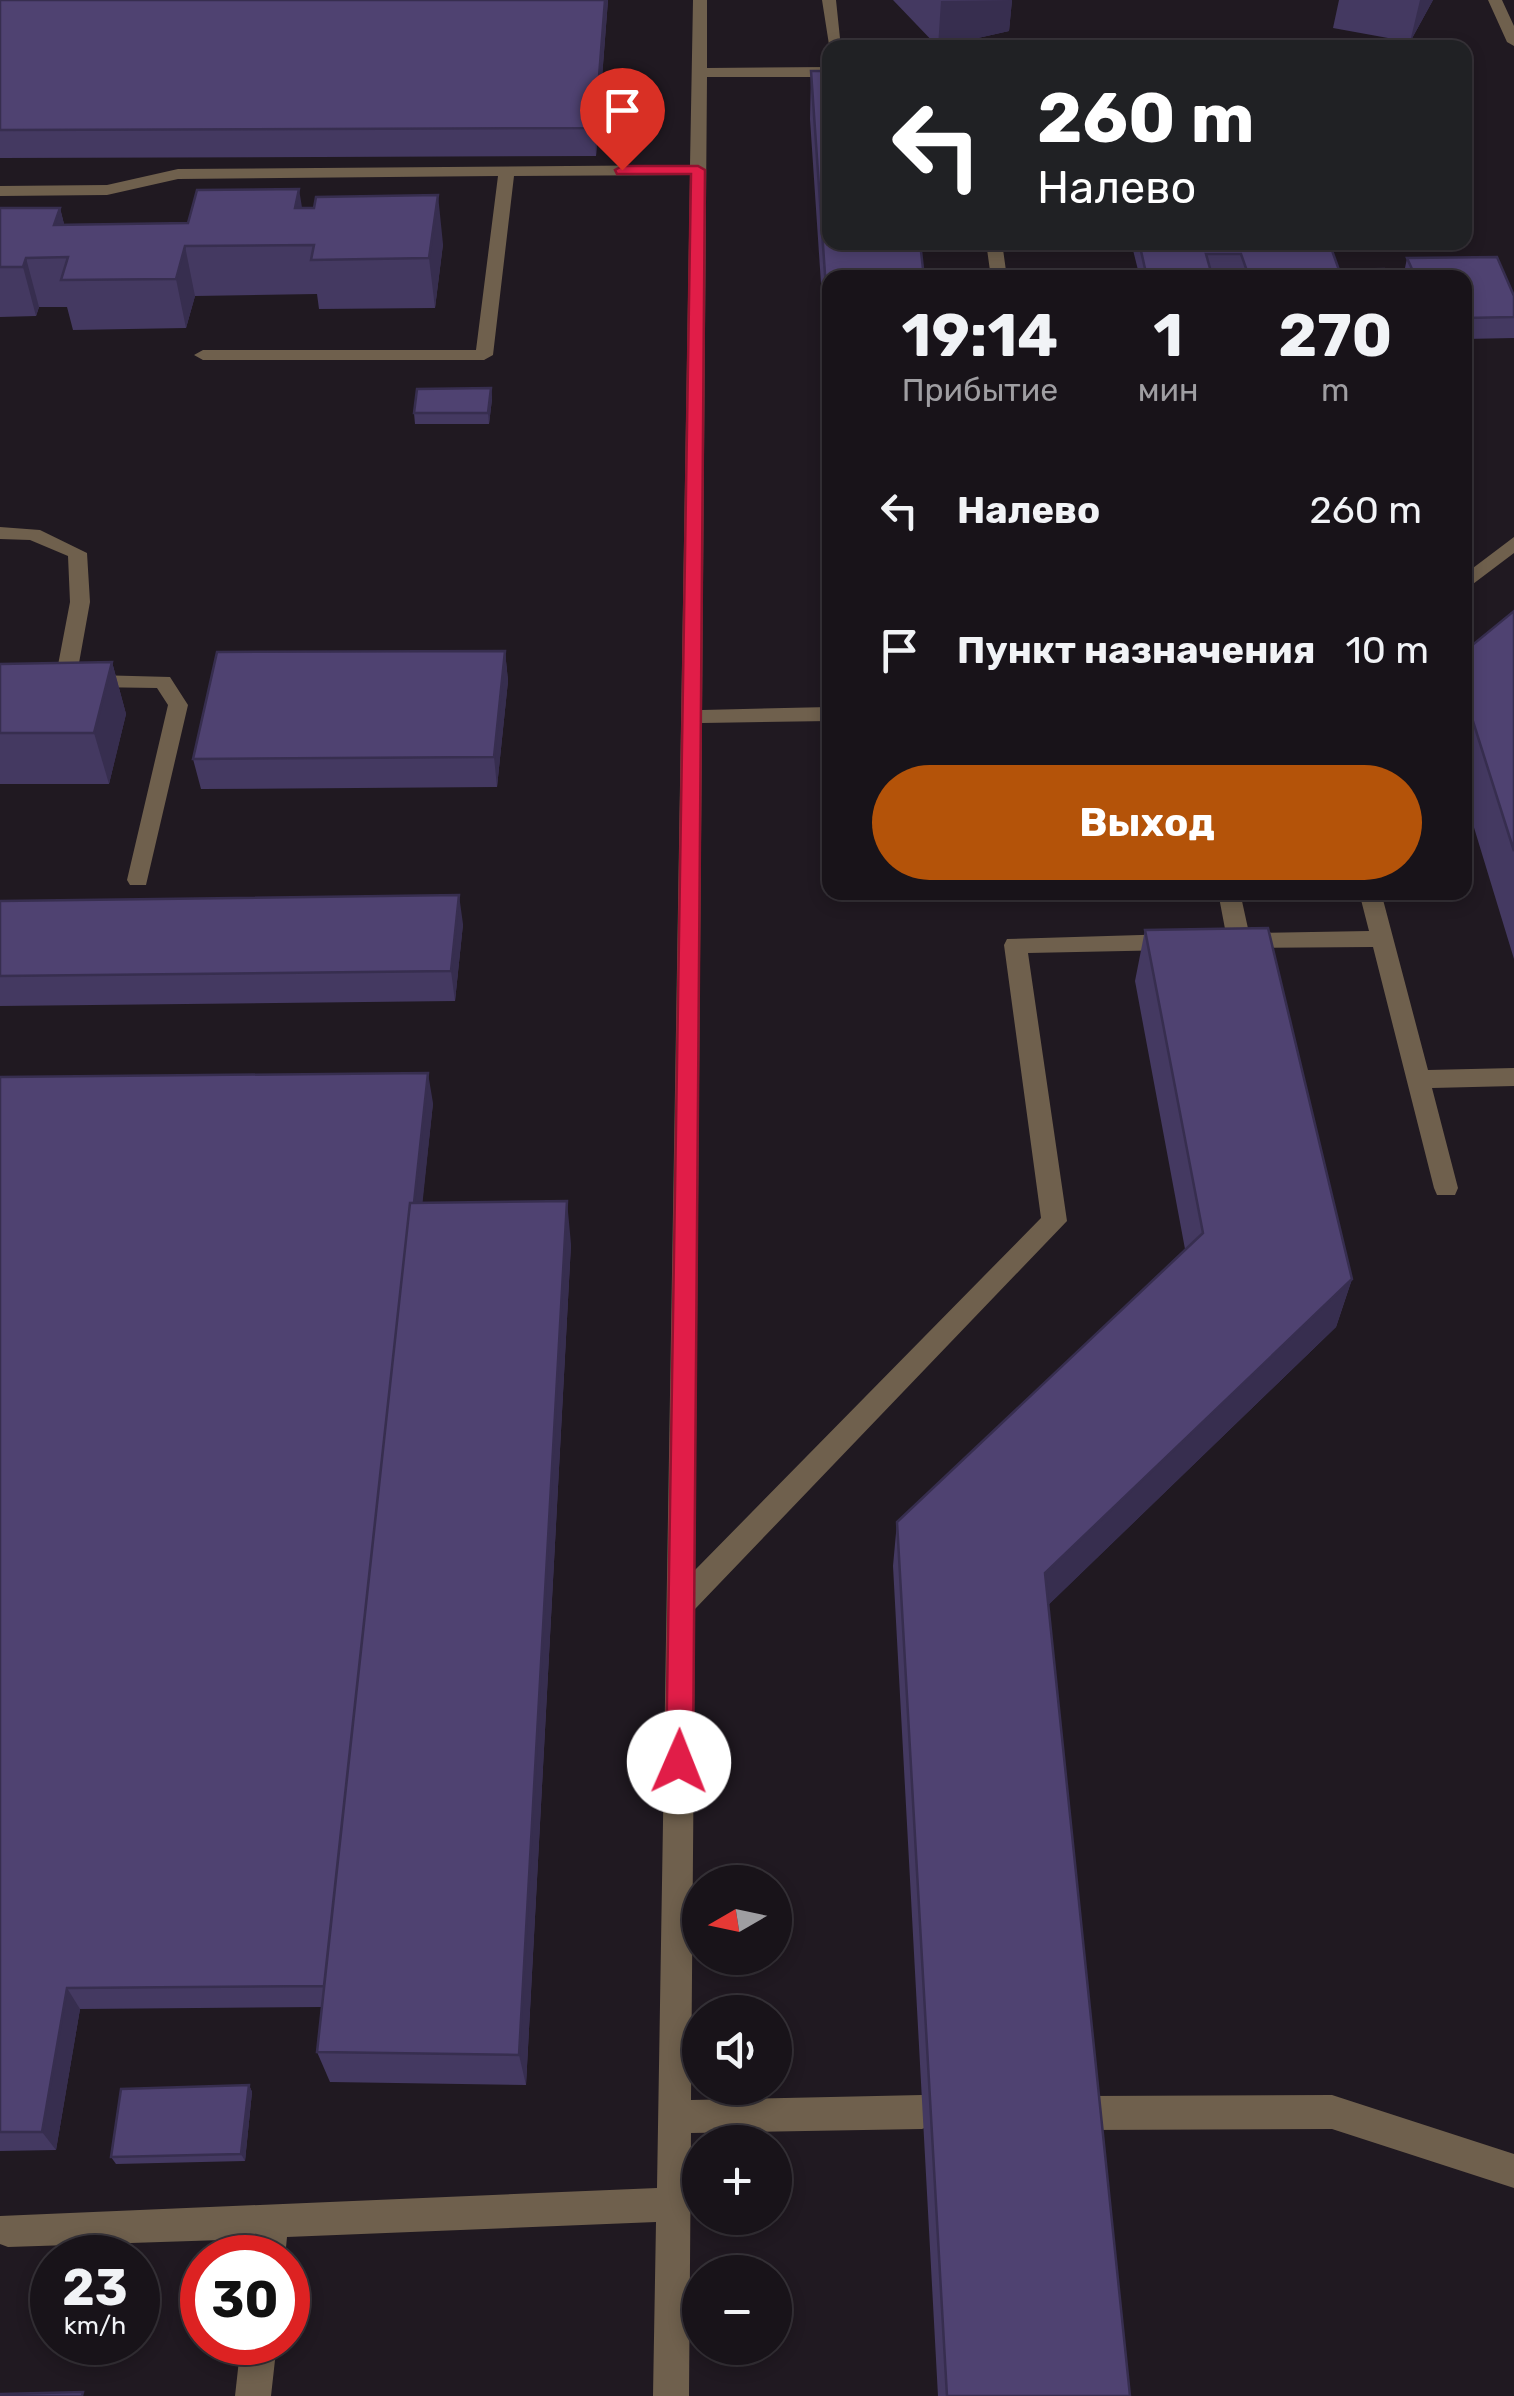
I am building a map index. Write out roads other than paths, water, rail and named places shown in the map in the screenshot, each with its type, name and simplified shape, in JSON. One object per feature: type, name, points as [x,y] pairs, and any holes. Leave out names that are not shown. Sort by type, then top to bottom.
[{"type":"street","points":[[671,2396],[700,0]]},
{"type":"street","points":[[829,0],[833,40]]},
{"type":"street","points":[[1495,0],[1514,42]]},
{"type":"street","points":[[699,73],[822,72]]},
{"type":"street","points":[[0,191],[108,190],[178,174],[698,170]]},
{"type":"street","points":[[203,355],[484,354],[507,172]]},
{"type":"street","points":[[0,533],[33,534],[77,554],[80,602],[68,665],[90,681],[164,682],[178,705],[138,880]]},
{"type":"street","points":[[1472,578],[1514,543]]},
{"type":"street","points":[[692,716],[822,714]]},
{"type":"street","points":[[1231,900],[1240,941]]},
{"type":"street","points":[[1372,900],[1446,1188]]},
{"type":"street","points":[[681,1604],[1054,1222],[1015,945],[1382,939]]},
{"type":"street","points":[[1419,1079],[1514,1077]]},
{"type":"street","points":[[674,2117],[922,2112]]},
{"type":"street","points":[[1086,2113],[1332,2112],[1514,2171]]},
{"type":"street","points":[[8,2230],[673,2204]]},
{"type":"street","points":[[270,2235],[272,2221]]},
{"type":"street","points":[[253,2396],[256,2365]]}]
